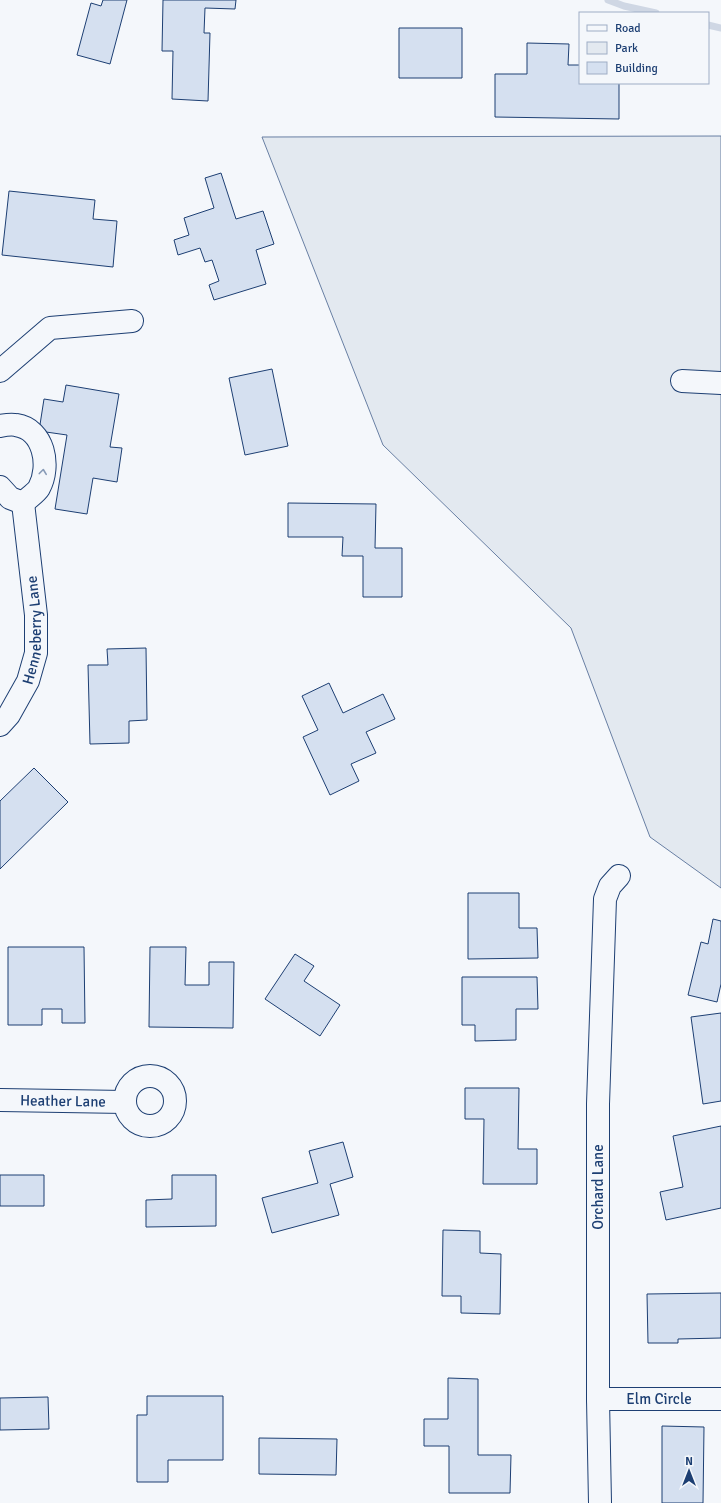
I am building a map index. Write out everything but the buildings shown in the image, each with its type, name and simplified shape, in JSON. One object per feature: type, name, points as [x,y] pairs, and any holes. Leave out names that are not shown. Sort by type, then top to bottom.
[{"type":"street","points":[[0,371],[50,328],[132,321]]},
{"type":"street","points":[[682,381],[714,383]]},
{"type":"street","points":[[0,426],[15,424],[26,428],[37,437],[44,454],[44,473],[38,489],[23,503],[10,498],[0,487]]},
{"type":"street","name":"Henneberry Lane","points":[[0,725],[9,715],[28,681],[36,653],[36,615],[23,503]]},
{"type":"street","name":"Orchard Lane","points":[[600,1503],[598,1399],[598,1104],[605,899],[610,886],[619,876]]},
{"type":"street","name":"Heather Lane","points":[[0,1100],[125,1102]]},
{"type":"street","name":"Elm Circle","points":[[598,1399],[721,1399]]},
{"type":"green space","points":[[721,136],[721,888],[650,837],[571,628],[383,445],[262,137]]},
{"type":"waterway","points":[[608,0],[624,6],[651,12]]},
{"type":"waterway","points":[[709,25],[721,28]]}]
